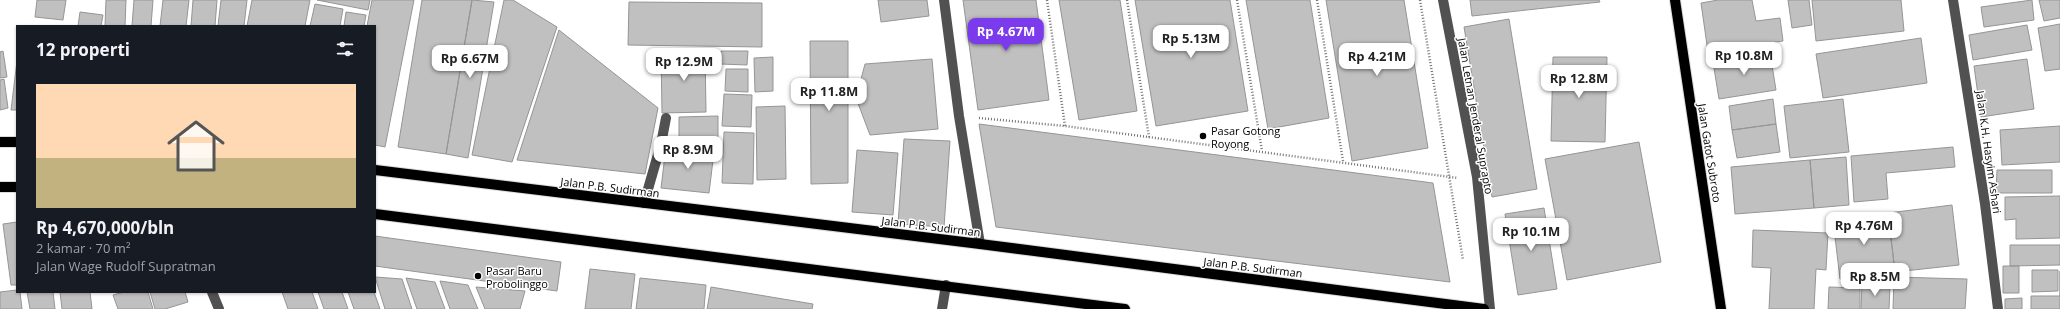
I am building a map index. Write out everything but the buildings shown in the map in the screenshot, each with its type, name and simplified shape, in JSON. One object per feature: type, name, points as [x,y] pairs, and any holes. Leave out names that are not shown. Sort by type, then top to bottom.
[{"type":"main road","name":"Jalan Gatot Subroto","points":[[1675,0],[1721,309]]},
{"type":"main road","points":[[0,142],[16,142]]},
{"type":"main road","name":"Jalan P.B. Sudirman","points":[[376,170],[980,244],[1484,309]]},
{"type":"main road","points":[[0,187],[16,187]]},
{"type":"main road","points":[[376,214],[946,285],[1125,309]]},
{"type":"street","points":[[944,0],[959,116],[980,244]]},
{"type":"street","name":"Jalan Letnan Jenderal Suprapto","points":[[1444,0],[1476,177],[1490,309]]},
{"type":"street","name":"Jalan K.H. Hasyim Ashari","points":[[1953,0],[1984,197],[1998,309]]},
{"type":"street","points":[[644,203],[661,144],[666,118]]},
{"type":"street","points":[[942,309],[946,285]]},
{"type":"street","points":[[212,293],[219,309]]},
{"type":"path","points":[[1047,0],[1065,126]]},
{"type":"path","points":[[1127,0],[1149,137]]},
{"type":"path","points":[[1237,0],[1262,151]]},
{"type":"path","points":[[1317,0],[1342,161]]},
{"type":"path","points":[[1420,0],[1464,267]]},
{"type":"path","points":[[977,118],[1065,126],[1342,161],[1450,178]]},
{"type":"place","name":"Pasar Gotong Royong","points":[[1203,136]]},
{"type":"place","name":"Pasar Baru Probolinggo","points":[[478,276]]}]
